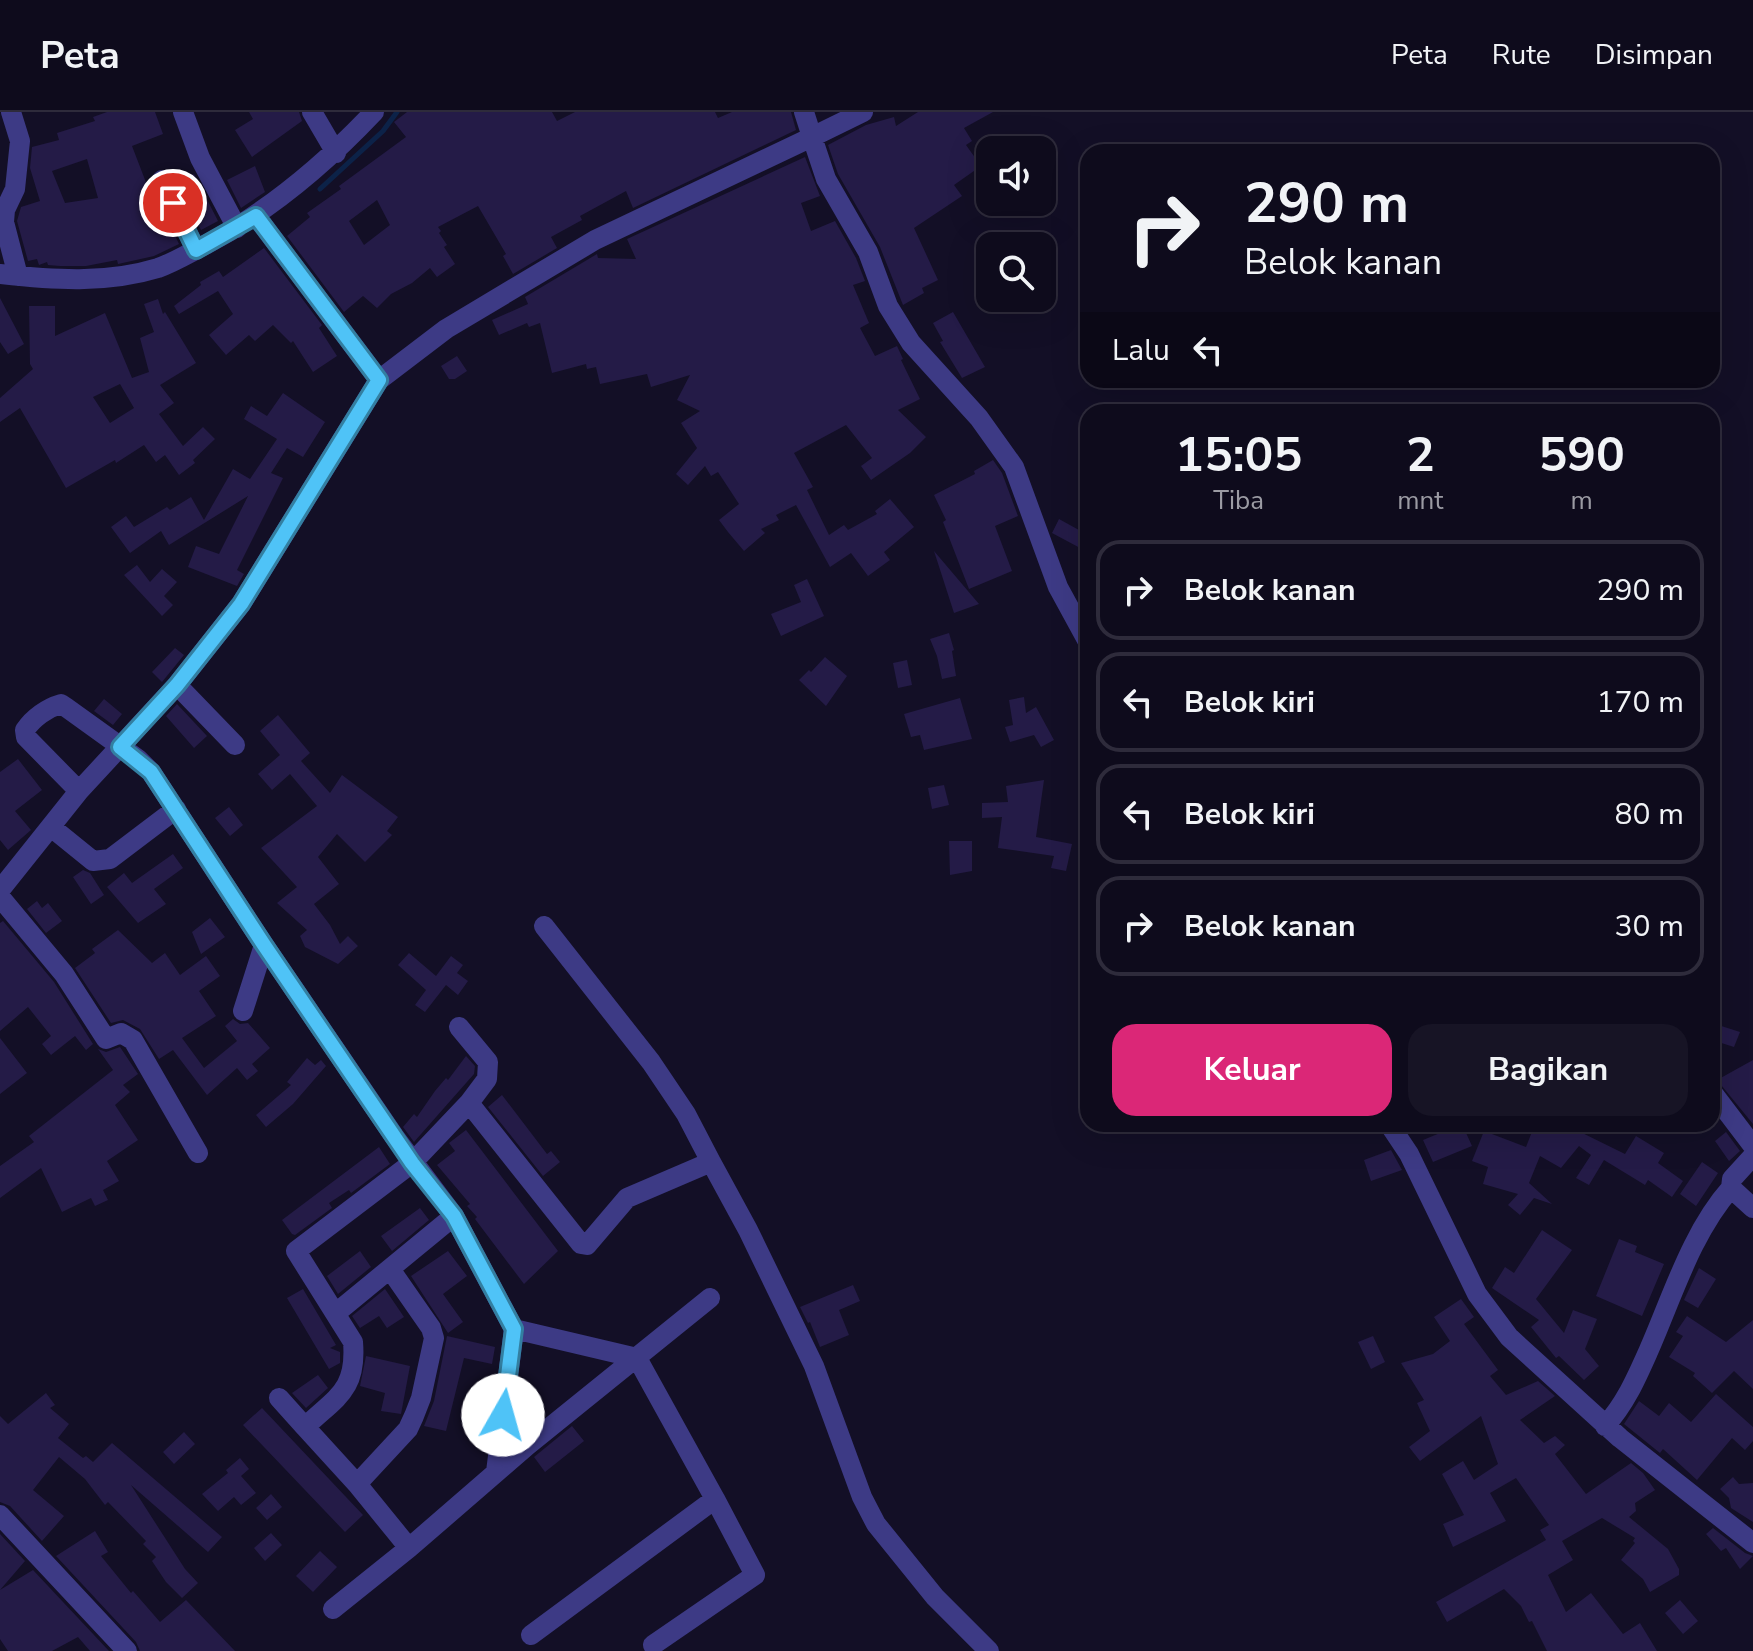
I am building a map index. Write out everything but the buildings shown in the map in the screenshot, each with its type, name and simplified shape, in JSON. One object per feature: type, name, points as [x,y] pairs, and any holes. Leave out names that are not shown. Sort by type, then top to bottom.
[{"type":"street","points":[[11,112],[19,133],[15,189],[5,210],[4,222],[9,275],[72,280],[157,268],[237,228],[263,224],[374,112]]},
{"type":"street","points":[[183,112],[200,158],[237,228]]},
{"type":"street","points":[[312,112],[336,153]]},
{"type":"street","points":[[804,112],[826,179],[868,252],[888,306],[911,343],[979,418],[1014,467],[1058,587],[1080,627]]},
{"type":"street","points":[[0,890],[7,866],[51,827],[79,791],[177,685],[241,604],[379,380],[446,329],[595,240],[863,112]]},
{"type":"street","points":[[19,133],[40,131]]},
{"type":"street","points":[[162,180],[196,250]]},
{"type":"street","points":[[263,224],[379,380]]},
{"type":"street","points":[[177,685],[235,745]]},
{"type":"street","points":[[79,791],[26,737],[28,725],[50,707],[61,704],[151,772],[412,1163],[454,1216],[514,1329],[496,1472]]},
{"type":"street","points":[[51,827],[93,861],[101,861],[110,859],[176,809]]},
{"type":"street","points":[[0,897],[64,974],[106,1039],[121,1033],[133,1040],[198,1153]]},
{"type":"street","points":[[544,926],[651,1062],[686,1114],[748,1230],[814,1366],[862,1497],[876,1524],[935,1597],[989,1651]]},
{"type":"street","points":[[243,1011],[264,945]]},
{"type":"street","points":[[305,1427],[342,1395],[352,1378],[353,1342],[297,1254],[298,1247],[412,1163],[469,1103],[487,1079],[488,1062],[459,1027]]},
{"type":"street","points":[[469,1103],[581,1244],[587,1245],[627,1198],[711,1162]]},
{"type":"street","points":[[1720,1103],[1753,1146]]},
{"type":"street","points":[[1394,1132],[1409,1154],[1477,1294],[1509,1337],[1605,1426],[1753,1543]]},
{"type":"street","points":[[1605,1426],[1632,1389],[1693,1249],[1731,1188],[1732,1179],[1753,1156]]},
{"type":"street","points":[[1731,1188],[1753,1208]]},
{"type":"street","points":[[336,1313],[454,1216]]},
{"type":"street","points":[[357,1484],[408,1429],[421,1398],[434,1338],[431,1328],[390,1269]]},
{"type":"street","points":[[333,1609],[710,1298]]},
{"type":"street","points":[[514,1329],[637,1358],[755,1575],[653,1645]]},
{"type":"street","points":[[279,1398],[357,1484],[409,1548]]},
{"type":"street","points":[[531,1635],[715,1499]]},
{"type":"street","points":[[0,1515],[127,1651]]},
{"type":"waterway","points":[[320,189],[383,131],[397,112]]},
{"type":"route","points":[[173,203],[196,250],[256,216],[379,380],[241,604],[177,685],[120,747],[151,772],[412,1163],[454,1216],[514,1329],[503,1415]]}]
